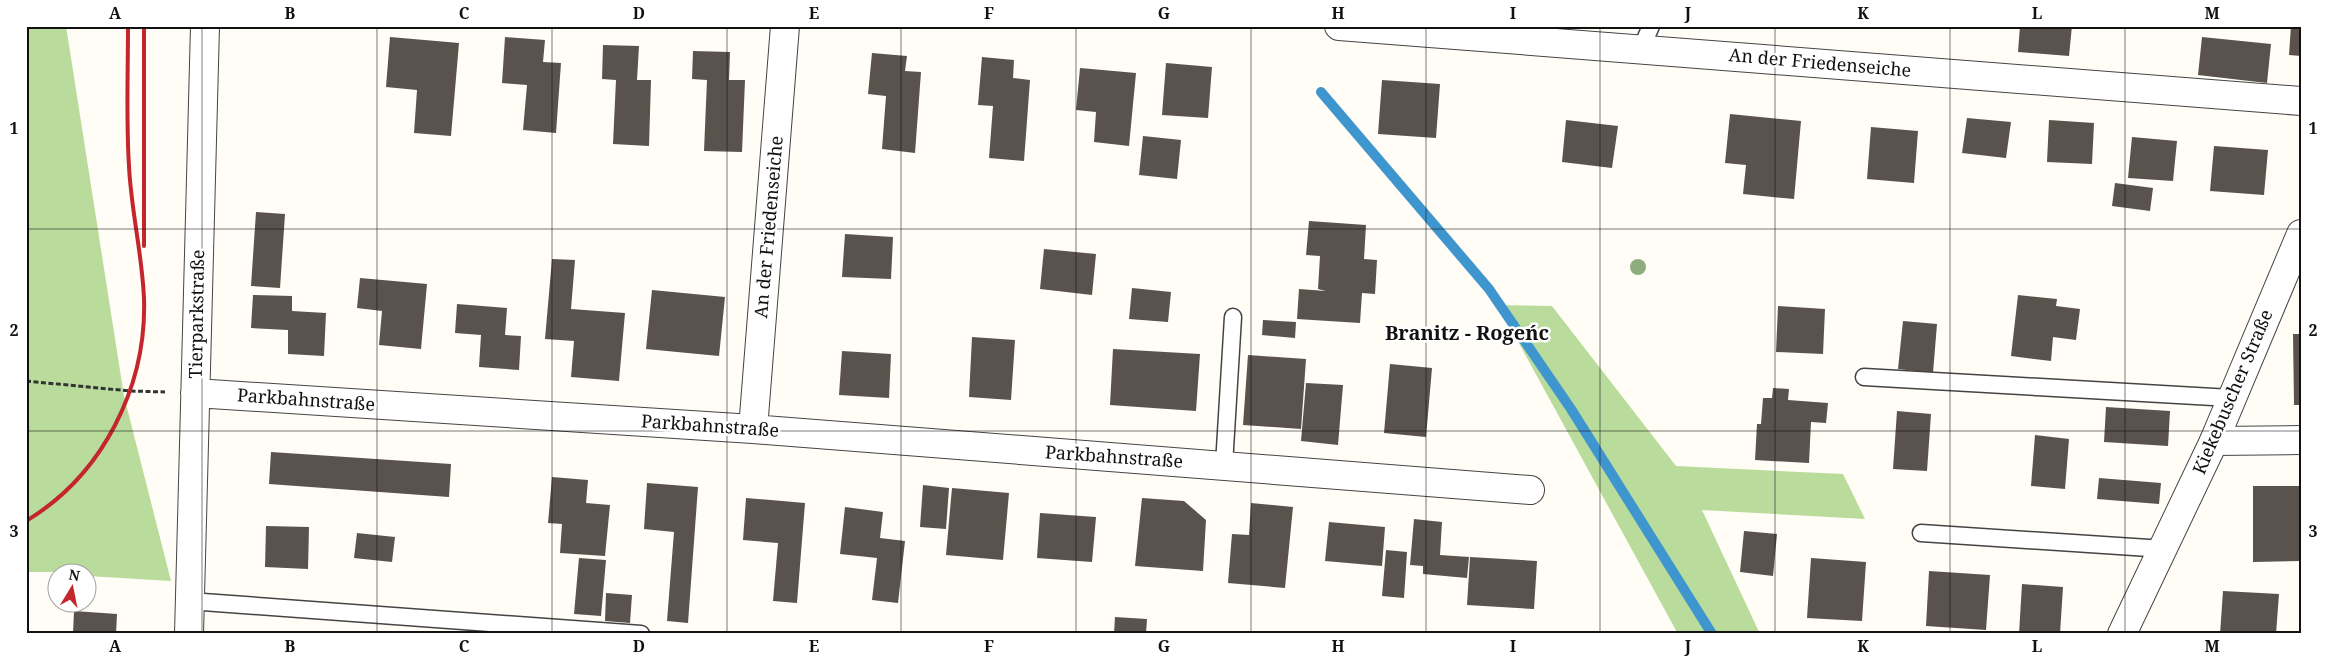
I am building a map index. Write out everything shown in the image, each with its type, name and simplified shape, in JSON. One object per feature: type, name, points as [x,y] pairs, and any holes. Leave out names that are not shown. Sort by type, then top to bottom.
[{"type":"street","name":"Tierparkstraße","points":[[189,634],[205,26]]},
{"type":"street","name":"An der Friedenseiche","points":[[753,428],[785,26]]},
{"type":"street","name":"An der Friedenseiche","points":[[1339,26],[1646,37],[2301,101]]},
{"type":"street","name":"Kiekebuscher Straße","points":[[2122,634],[2214,441],[2301,234]]},
{"type":"street","name":"Parkbahnstraße","points":[[195,393],[753,428],[1530,490]]},
{"type":"street","points":[[2214,441],[2301,440]]},
{"type":"lane","points":[[1224,465],[1233,317]]},
{"type":"lane","points":[[1864,377],[2231,398]]},
{"type":"lane","points":[[1921,534],[2164,549]]},
{"type":"lane","points":[[189,601],[641,634]]},
{"type":"path","points":[[26,381],[130,391],[195,393]]},
{"type":"green space","points":[[26,26],[66,26],[124,396],[171,581],[98,577],[98,562],[48,562],[48,572],[26,572]]},
{"type":"green space","points":[[1498,305],[1552,306],[1676,466],[1843,474],[1865,519],[1702,510],[1760,634],[1678,634]]},
{"type":"building","points":[[2020,26],[2072,26],[2069,56],[2018,52]]},
{"type":"building","points":[[2291,26],[2301,26],[2301,56],[2289,55]]},
{"type":"building","points":[[390,37],[459,43],[451,136],[414,133],[417,90],[386,87]]},
{"type":"building","points":[[505,37],[545,40],[543,62],[561,63],[556,133],[523,130],[527,85],[502,83]]},
{"type":"building","points":[[2202,37],[2271,44],[2267,83],[2198,75]]},
{"type":"building","points":[[603,45],[639,46],[637,80],[651,80],[649,146],[613,144],[616,80],[602,79]]},
{"type":"building","points":[[693,51],[730,52],[729,80],[745,80],[742,152],[704,151],[707,80],[692,79]]},
{"type":"building","points":[[872,53],[907,56],[905,71],[921,72],[915,153],[882,149],[886,96],[868,94]]},
{"type":"building","points":[[982,57],[1014,60],[1013,78],[1030,80],[1024,161],[989,158],[993,106],[978,105]]},
{"type":"building","points":[[1166,63],[1212,67],[1208,118],[1162,115]]},
{"type":"building","points":[[1080,68],[1136,73],[1129,146],[1094,142],[1096,112],[1076,110]]},
{"type":"building","points":[[1382,80],[1440,84],[1436,138],[1378,134]]},
{"type":"building","points":[[1730,114],[1801,121],[1794,199],[1743,194],[1746,165],[1725,163]]},
{"type":"building","points":[[1967,118],[2011,122],[2006,158],[1962,153]]},
{"type":"building","points":[[1566,120],[1618,126],[1612,168],[1562,162]]},
{"type":"building","points":[[2049,120],[2094,123],[2092,164],[2047,162]]},
{"type":"building","points":[[1871,127],[1918,131],[1914,183],[1867,179]]},
{"type":"building","points":[[1143,136],[1181,140],[1177,179],[1139,175]]},
{"type":"building","points":[[2132,137],[2177,141],[2173,181],[2128,178]]},
{"type":"building","points":[[2214,146],[2268,150],[2264,195],[2210,191]]},
{"type":"building","points":[[2115,183],[2153,188],[2150,211],[2112,206]]},
{"type":"building","points":[[256,212],[285,214],[280,288],[251,286]]},
{"type":"building","points":[[1309,221],[1366,225],[1364,259],[1377,260],[1375,294],[1362,293],[1360,323],[1297,319],[1299,289],[1326,291],[1318,289],[1320,256],[1306,255]]},
{"type":"building","points":[[845,234],[893,237],[891,279],[842,277]]},
{"type":"building","points":[[1044,249],[1096,254],[1092,295],[1040,289]]},
{"type":"building","points":[[552,259],[575,260],[571,309],[625,313],[619,381],[571,377],[574,341],[545,339]]},
{"type":"building","points":[[360,278],[427,284],[421,349],[379,345],[382,311],[357,308]]},
{"type":"building","points":[[1132,288],[1171,292],[1168,322],[1129,319]]},
{"type":"building","points":[[652,290],[725,297],[719,356],[646,349]]},
{"type":"building","points":[[253,295],[292,296],[292,311],[326,313],[324,356],[288,354],[288,330],[251,328]]},
{"type":"building","points":[[2018,295],[2057,299],[2056,306],[2080,309],[2076,340],[2053,337],[2051,361],[2011,356]]},
{"type":"building","points":[[457,304],[507,308],[505,335],[521,336],[519,370],[479,367],[481,335],[455,333]]},
{"type":"building","points":[[1778,306],[1825,309],[1823,354],[1776,352]]},
{"type":"building","points":[[1263,320],[1296,322],[1295,338],[1262,335]]},
{"type":"building","points":[[1903,321],[1937,324],[1933,373],[1898,369]]},
{"type":"building","points":[[2293,334],[2301,334],[2301,405],[2294,405]]},
{"type":"building","points":[[972,337],[1015,340],[1011,400],[969,397]]},
{"type":"building","points":[[1113,349],[1200,354],[1196,411],[1110,405]]},
{"type":"building","points":[[842,351],[891,354],[889,398],[839,395]]},
{"type":"building","points":[[1248,355],[1306,359],[1301,429],[1243,425]]},
{"type":"building","points":[[1390,364],[1432,368],[1426,437],[1384,433]]},
{"type":"building","points":[[1306,383],[1343,385],[1338,445],[1301,441]]},
{"type":"building","points":[[1773,388],[1789,389],[1788,400],[1828,403],[1826,423],[1811,422],[1809,463],[1755,460],[1757,424],[1761,424],[1763,398],[1772,398]]},
{"type":"building","points":[[2106,407],[2170,411],[2168,446],[2104,442]]},
{"type":"building","points":[[1897,411],[1931,414],[1927,471],[1893,469]]},
{"type":"building","points":[[2035,435],[2069,439],[2065,489],[2031,486]]},
{"type":"building","points":[[271,452],[451,464],[449,497],[269,484]]},
{"type":"building","points":[[552,477],[588,480],[586,503],[610,505],[605,556],[560,553],[562,524],[548,523]]},
{"type":"building","points":[[2099,478],[2161,483],[2159,504],[2097,499]]},
{"type":"building","points":[[647,483],[698,487],[688,623],[667,621],[674,532],[644,529]]},
{"type":"building","points":[[923,485],[949,488],[946,529],[920,527]]},
{"type":"building","points":[[2253,486],[2301,486],[2301,561],[2253,562]]},
{"type":"building","points":[[952,488],[1009,493],[1003,560],[946,555]]},
{"type":"building","points":[[746,498],[805,503],[797,603],[773,601],[778,543],[743,540]]},
{"type":"building","points":[[1142,498],[1184,501],[1206,520],[1203,571],[1135,566]]},
{"type":"building","points":[[1251,503],[1293,507],[1285,588],[1228,583],[1232,534],[1249,535]]},
{"type":"building","points":[[845,507],[883,512],[880,538],[905,541],[898,603],[872,600],[877,558],[840,554]]},
{"type":"building","points":[[1040,513],[1096,517],[1092,562],[1037,558]]},
{"type":"building","points":[[1414,519],[1442,522],[1440,555],[1469,557],[1467,578],[1423,574],[1423,566],[1410,565]]},
{"type":"building","points":[[1329,522],[1385,527],[1382,566],[1325,561]]},
{"type":"building","points":[[266,526],[309,527],[308,569],[265,567]]},
{"type":"building","points":[[1744,531],[1777,534],[1773,576],[1740,572]]},
{"type":"building","points":[[357,533],[395,537],[392,562],[354,558]]},
{"type":"building","points":[[1386,550],[1407,552],[1404,598],[1382,596]]},
{"type":"building","points":[[1470,557],[1537,561],[1534,609],[1467,605]]},
{"type":"building","points":[[579,558],[606,560],[601,616],[574,614]]},
{"type":"building","points":[[1811,558],[1866,562],[1862,621],[1807,618]]},
{"type":"building","points":[[1929,571],[1990,575],[1986,630],[1926,626]]},
{"type":"building","points":[[2022,584],[2063,587],[2060,634],[2019,634]]},
{"type":"building","points":[[2223,591],[2279,594],[2276,634],[2220,634]]},
{"type":"building","points":[[606,593],[632,595],[630,623],[605,621]]},
{"type":"building","points":[[74,612],[117,614],[116,634],[73,634]]},
{"type":"building","points":[[1115,617],[1147,619],[1146,634],[1114,634]]},
{"type":"waterway","points":[[1321,92],[1489,289],[1571,409],[1712,634]]},
{"type":"railway","points":[[26,521],[53,502],[77,479],[98,453],[115,425],[128,395],[138,364],[143,331],[144,298],[129,166],[127,114],[128,26]]},
{"type":"railway","points":[[144,26],[144,246]]},
{"type":"district","name":"Branitz - Rogeńc","points":[[1467,333]]}]
